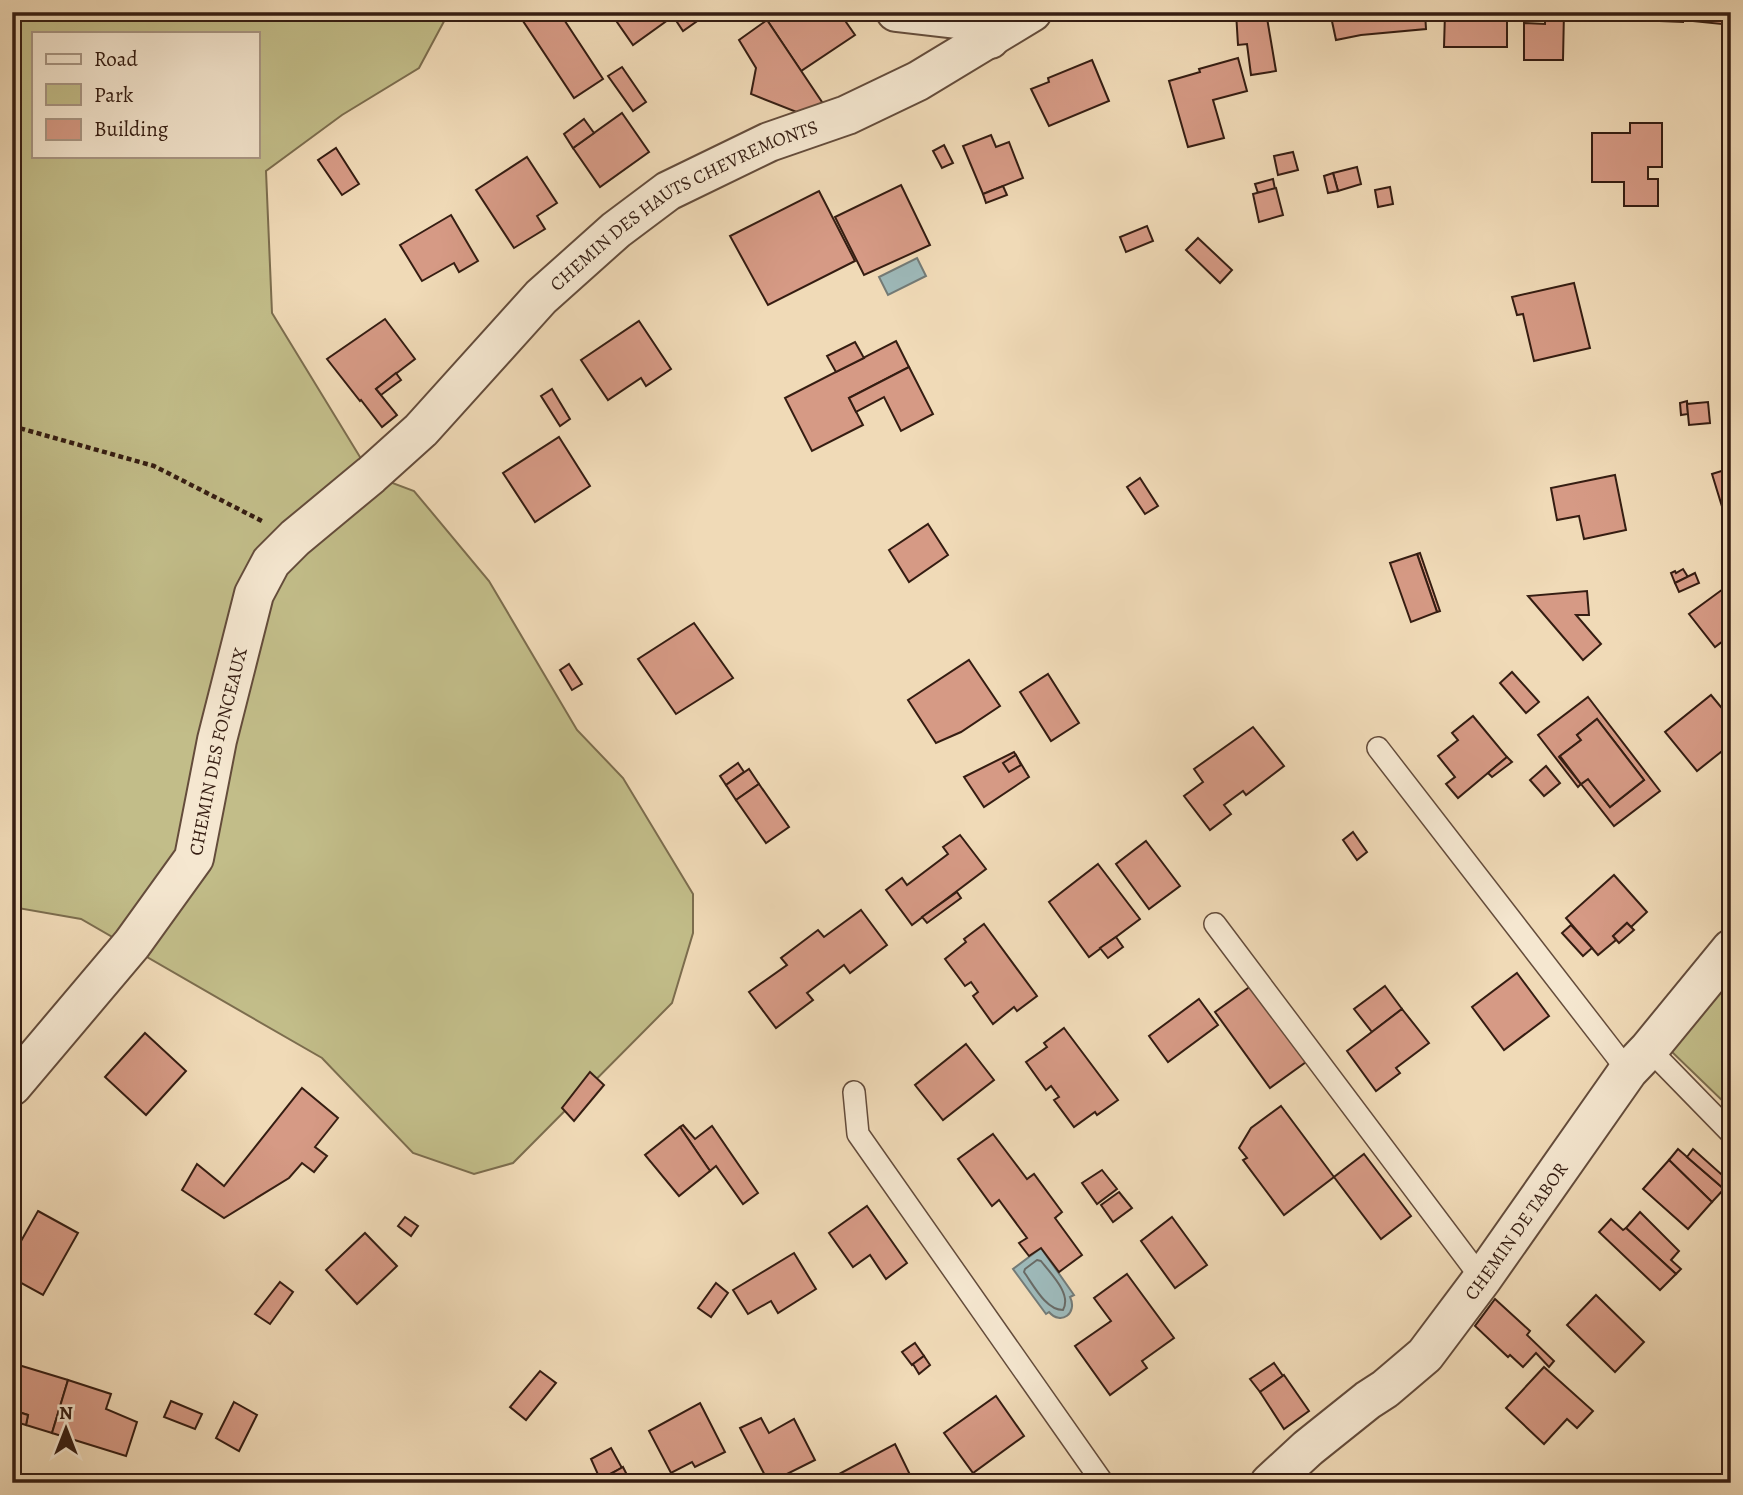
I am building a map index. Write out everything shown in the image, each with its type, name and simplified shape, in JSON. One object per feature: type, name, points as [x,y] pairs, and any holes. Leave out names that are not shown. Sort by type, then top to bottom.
[{"type":"street","points":[[896,12],[965,20],[990,39]]},
{"type":"street","name":"CHEMIN DES HAUTS CHEVREMONTS","points":[[421,430],[541,296],[616,230],[668,191],[769,142],[847,115],[918,81],[1032,12]]},
{"type":"street","name":"CHEMIN DES FONCEAUX","points":[[12,1086],[132,944],[194,859],[218,740],[254,594],[271,562],[295,538],[372,475],[421,430]]},
{"type":"street","name":"CHEMIN DE TABOR","points":[[1270,1483],[1308,1448],[1426,1355],[1639,1060],[1731,949]]},
{"type":"lane","points":[[1378,748],[1639,1060],[1731,1133]]},
{"type":"lane","points":[[1215,924],[1482,1279]]},
{"type":"lane","points":[[853,1092],[858,1134],[1102,1483]]},
{"type":"path","points":[[12,426],[155,466],[295,538]]},
{"type":"green space","points":[[12,12],[449,12],[419,68],[342,115],[266,171],[272,313],[371,475],[414,491],[489,581],[577,730],[623,778],[693,894],[693,933],[672,1003],[513,1163],[474,1174],[413,1153],[322,1058],[81,919],[12,907]]},
{"type":"green space","points":[[1731,980],[1731,1109],[1671,1051]]},
{"type":"water","points":[[917,258],[926,276],[888,295],[879,277]]},
{"type":"water","points":[[1041,1248],[1074,1295],[1070,1297],[1072,1308],[1063,1318],[1049,1312],[1046,1314],[1013,1269]]},
{"type":"building","points":[[517,12],[559,12],[603,79],[574,98]]},
{"type":"building","points":[[610,12],[679,12],[633,45]]},
{"type":"building","points":[[679,12],[700,12],[703,17],[683,31],[673,16]]},
{"type":"building","points":[[779,12],[839,12],[855,35],[801,71],[767,20]]},
{"type":"building","points":[[1236,12],[1266,12],[1276,71],[1251,75],[1247,44],[1238,45]]},
{"type":"building","points":[[1330,12],[1425,12],[1426,29],[1336,40]]},
{"type":"building","points":[[1507,12],[1507,47],[1444,47],[1445,13]]},
{"type":"building","points":[[1537,12],[1564,12],[1563,60],[1524,60],[1524,23],[1545,24],[1545,13]]},
{"type":"building","points":[[1643,12],[1731,12],[1731,25],[1683,20],[1660,21],[1643,18]]},
{"type":"building","points":[[767,20],[824,105],[799,113],[751,94],[756,68],[739,40]]},
{"type":"building","points":[[1238,58],[1247,91],[1213,100],[1224,138],[1188,147],[1169,81]]},
{"type":"building","points":[[1092,60],[1109,101],[1049,126],[1031,89],[1049,82],[1048,78]]},
{"type":"building","points":[[622,67],[646,102],[633,111],[608,76]]},
{"type":"building","points":[[622,113],[649,152],[600,187],[573,148]]},
{"type":"building","points":[[584,119],[594,133],[573,148],[564,134]]},
{"type":"building","points":[[1630,123],[1662,123],[1662,167],[1648,167],[1648,179],[1658,179],[1658,206],[1624,206],[1624,182],[1592,182],[1592,133],[1630,133]]},
{"type":"building","points":[[991,135],[996,147],[1009,142],[1023,178],[983,194],[963,146]]},
{"type":"building","points":[[944,145],[953,163],[942,168],[933,151]]},
{"type":"building","points":[[336,148],[359,184],[342,195],[318,160]]},
{"type":"building","points":[[1293,152],[1298,170],[1278,175],[1274,156]]},
{"type":"building","points":[[527,157],[557,203],[537,216],[545,229],[514,248],[476,190]]},
{"type":"building","points":[[1357,167],[1361,184],[1338,191],[1333,173]]},
{"type":"building","points":[[1333,173],[1338,191],[1328,193],[1324,176]]},
{"type":"building","points":[[1273,179],[1275,189],[1258,193],[1255,184]]},
{"type":"building","points":[[901,185],[930,245],[864,275],[835,217]]},
{"type":"building","points":[[1003,186],[1007,195],[986,203],[983,194]]},
{"type":"building","points":[[1390,187],[1393,204],[1378,207],[1375,190]]},
{"type":"building","points":[[1276,188],[1283,215],[1259,222],[1253,194]]},
{"type":"building","points":[[819,191],[855,261],[768,305],[730,236]]},
{"type":"building","points":[[451,215],[478,261],[459,272],[454,263],[422,281],[400,245]]},
{"type":"building","points":[[1147,226],[1153,241],[1126,252],[1120,237]]},
{"type":"building","points":[[1198,238],[1232,270],[1220,283],[1186,250]]},
{"type":"building","points":[[1574,283],[1590,348],[1534,361],[1523,314],[1517,315],[1512,297]]},
{"type":"building","points":[[385,319],[415,359],[376,389],[397,415],[382,427],[327,359]]},
{"type":"building","points":[[639,321],[671,369],[646,386],[641,378],[608,400],[581,360]]},
{"type":"building","points":[[896,341],[909,367],[849,398],[863,425],[812,451],[785,398]]},
{"type":"building","points":[[855,342],[864,358],[836,372],[827,356]]},
{"type":"building","points":[[909,367],[933,414],[901,431],[884,397],[856,412],[849,398]]},
{"type":"building","points":[[396,373],[401,380],[381,395],[376,389]]},
{"type":"building","points":[[552,389],[570,419],[560,426],[541,396]]},
{"type":"building","points":[[1687,401],[1688,414],[1681,415],[1680,403]]},
{"type":"building","points":[[1708,402],[1710,423],[1689,425],[1687,404]]},
{"type":"building","points":[[559,437],[590,486],[535,522],[503,473]]},
{"type":"building","points":[[1731,468],[1731,510],[1724,513],[1712,474]]},
{"type":"building","points":[[1615,475],[1626,530],[1584,539],[1579,516],[1557,520],[1551,488]]},
{"type":"building","points":[[1140,478],[1158,506],[1145,514],[1127,487]]},
{"type":"building","points":[[928,524],[948,555],[909,582],[889,550]]},
{"type":"building","points":[[1420,553],[1440,611],[1437,612],[1417,554]]},
{"type":"building","points":[[1417,554],[1437,612],[1411,622],[1390,563]]},
{"type":"building","points":[[1683,569],[1688,577],[1675,583],[1671,573]]},
{"type":"building","points":[[1695,573],[1699,583],[1679,592],[1675,583]]},
{"type":"building","points":[[1723,589],[1731,599],[1731,635],[1715,647],[1689,614]]},
{"type":"building","points":[[1587,591],[1589,615],[1576,615],[1601,644],[1583,660],[1528,596]]},
{"type":"building","points":[[694,623],[733,678],[676,714],[638,659]]},
{"type":"building","points":[[969,660],[1000,706],[961,732],[936,743],[908,700]]},
{"type":"building","points":[[569,664],[582,684],[572,690],[560,670]]},
{"type":"building","points":[[1512,672],[1539,702],[1526,713],[1500,683]]},
{"type":"building","points":[[1048,674],[1079,723],[1051,741],[1020,692]]},
{"type":"building","points":[[1711,695],[1731,719],[1731,744],[1697,771],[1665,732]]},
{"type":"building","points":[[1588,697],[1660,791],[1614,826],[1581,784],[1578,787],[1538,735]],"holes":[[[1597,719],[1644,780],[1610,807],[1588,779],[1581,784],[1559,757],[1581,740],[1577,735]]]},
{"type":"building","points":[[1473,716],[1507,757],[1458,798],[1446,784],[1455,777],[1438,756],[1458,740],[1452,733]]},
{"type":"building","points":[[1597,719],[1644,780],[1610,807],[1588,779],[1581,784],[1560,756],[1581,740],[1577,735]]},
{"type":"building","points":[[1253,727],[1284,766],[1246,795],[1243,791],[1224,805],[1231,814],[1210,830],[1184,796],[1203,782],[1194,769]]},
{"type":"building","points":[[1014,752],[1029,777],[984,807],[964,777]]},
{"type":"building","points":[[1016,755],[1021,765],[1009,772],[1003,763]]},
{"type":"building","points":[[1507,757],[1512,762],[1492,777],[1488,773]]},
{"type":"building","points":[[738,763],[744,772],[726,785],[720,776]]},
{"type":"building","points":[[1546,766],[1560,783],[1544,796],[1530,780]]},
{"type":"building","points":[[749,769],[759,784],[736,800],[726,785]]},
{"type":"building","points":[[759,784],[789,827],[766,843],[736,800]]},
{"type":"building","points":[[1353,832],[1367,852],[1357,860],[1343,840]]},
{"type":"building","points":[[960,835],[986,869],[912,925],[886,890],[902,878],[907,885],[948,854],[943,847]]},
{"type":"building","points":[[1146,841],[1180,886],[1149,909],[1116,864]]},
{"type":"building","points":[[1098,864],[1140,919],[1089,957],[1049,902]]},
{"type":"building","points":[[1614,875],[1647,912],[1631,927],[1627,923],[1613,936],[1616,940],[1598,955],[1566,918]]},
{"type":"building","points":[[957,892],[961,898],[927,923],[922,917]]},
{"type":"building","points":[[861,910],[887,945],[850,973],[844,965],[807,993],[813,1000],[776,1028],[749,992],[787,965],[781,958],[818,930],[824,937]]},
{"type":"building","points":[[1627,923],[1634,930],[1619,943],[1613,936]]},
{"type":"building","points":[[984,924],[1037,996],[1017,1011],[1014,1007],[993,1024],[973,996],[978,992],[971,982],[965,986],[945,959],[966,942],[964,939]]},
{"type":"building","points":[[1571,925],[1592,948],[1583,956],[1562,933]]},
{"type":"building","points":[[1116,937],[1123,947],[1108,958],[1100,948]]},
{"type":"building","points":[[1517,973],[1549,1016],[1504,1050],[1472,1007]]},
{"type":"building","points":[[1251,986],[1306,1062],[1270,1088],[1215,1012]]},
{"type":"building","points":[[1385,986],[1402,1009],[1372,1032],[1354,1009]]},
{"type":"building","points":[[1199,999],[1218,1025],[1168,1062],[1149,1036]]},
{"type":"building","points":[[1402,1009],[1429,1043],[1396,1068],[1400,1073],[1376,1091],[1347,1051]]},
{"type":"building","points":[[1064,1028],[1118,1100],[1074,1127],[1054,1100],[1059,1097],[1051,1086],[1046,1090],[1026,1062],[1047,1047],[1044,1043]]},
{"type":"building","points":[[145,1033],[186,1071],[146,1115],[105,1077]]},
{"type":"building","points":[[966,1044],[994,1080],[943,1120],[915,1085]]},
{"type":"building","points":[[590,1072],[604,1085],[574,1121],[562,1108]]},
{"type":"building","points":[[302,1088],[338,1118],[315,1147],[327,1156],[314,1172],[302,1163],[289,1178],[224,1218],[182,1190],[197,1164],[224,1186]]},
{"type":"building","points":[[1281,1106],[1334,1177],[1284,1215],[1243,1160],[1247,1158],[1239,1148],[1251,1128]]},
{"type":"building","points":[[683,1125],[695,1139],[712,1126],[758,1193],[743,1204],[716,1166],[710,1171],[680,1127]]},
{"type":"building","points":[[680,1127],[710,1171],[679,1196],[645,1155]]},
{"type":"building","points":[[993,1134],[1027,1179],[1034,1174],[1062,1212],[1055,1218],[1082,1255],[1059,1272],[1041,1248],[1029,1256],[1019,1243],[1027,1238],[999,1200],[992,1206],[958,1159]]},
{"type":"building","points":[[1678,1149],[1724,1189],[1712,1202],[1669,1160]]},
{"type":"building","points":[[1693,1149],[1730,1182],[1724,1189],[1687,1157]]},
{"type":"building","points":[[1364,1154],[1411,1216],[1381,1239],[1334,1177]]},
{"type":"building","points":[[1669,1160],[1712,1202],[1688,1229],[1643,1189]]},
{"type":"building","points":[[1102,1170],[1117,1189],[1097,1204],[1082,1183]]},
{"type":"building","points":[[1119,1192],[1132,1208],[1113,1222],[1101,1205]]},
{"type":"building","points":[[867,1206],[907,1263],[886,1279],[870,1255],[853,1267],[829,1233]]},
{"type":"building","points":[[38,1211],[78,1233],[43,1295],[12,1278],[12,1257]]},
{"type":"building","points":[[1640,1212],[1679,1251],[1671,1260],[1681,1269],[1676,1274],[1626,1228]]},
{"type":"building","points":[[405,1217],[418,1226],[411,1236],[398,1226]]},
{"type":"building","points":[[1172,1217],[1207,1265],[1175,1288],[1141,1241]]},
{"type":"building","points":[[1611,1219],[1623,1230],[1626,1228],[1676,1274],[1660,1290],[1599,1232]]},
{"type":"building","points":[[365,1233],[397,1266],[357,1304],[326,1270]]},
{"type":"building","points":[[794,1253],[816,1289],[778,1313],[771,1301],[748,1314],[733,1290]]},
{"type":"building","points":[[1127,1274],[1174,1338],[1142,1361],[1147,1368],[1110,1395],[1075,1346],[1111,1321],[1094,1298]]},
{"type":"building","points":[[280,1282],[293,1292],[270,1324],[255,1314]]},
{"type":"building","points":[[716,1283],[728,1293],[711,1317],[698,1308]]},
{"type":"building","points":[[1596,1295],[1644,1342],[1615,1372],[1567,1325]]},
{"type":"building","points":[[1495,1299],[1530,1331],[1527,1335],[1554,1361],[1549,1367],[1536,1353],[1523,1367],[1510,1355],[1508,1357],[1475,1326]]},
{"type":"building","points":[[915,1343],[924,1356],[912,1365],[902,1352]]},
{"type":"building","points":[[924,1356],[930,1365],[919,1374],[913,1364]]},
{"type":"building","points":[[12,1363],[68,1380],[52,1433],[26,1425],[28,1415],[12,1410]]},
{"type":"building","points":[[1274,1363],[1283,1376],[1260,1392],[1250,1379]]},
{"type":"building","points":[[1544,1367],[1593,1411],[1577,1428],[1567,1419],[1544,1444],[1506,1408]]},
{"type":"building","points":[[540,1371],[556,1383],[526,1420],[510,1407]]},
{"type":"building","points":[[1284,1375],[1309,1411],[1284,1429],[1260,1392]]},
{"type":"building","points":[[68,1380],[111,1394],[106,1409],[137,1422],[126,1456],[52,1433]]},
{"type":"building","points":[[996,1396],[1024,1436],[973,1473],[944,1433]]},
{"type":"building","points":[[171,1401],[202,1414],[195,1429],[164,1417]]},
{"type":"building","points":[[234,1402],[257,1415],[239,1451],[216,1438]]},
{"type":"building","points":[[700,1403],[725,1452],[695,1467],[692,1462],[671,1473],[649,1431]]},
{"type":"building","points":[[12,1410],[28,1415],[26,1425],[12,1421]]},
{"type":"building","points":[[761,1418],[769,1433],[794,1419],[815,1460],[769,1483],[740,1428]]},
{"type":"building","points":[[895,1444],[914,1483],[827,1483],[826,1481]]},
{"type":"building","points":[[611,1448],[622,1468],[600,1479],[591,1459]]},
{"type":"building","points":[[623,1467],[631,1483],[595,1483]]}]
